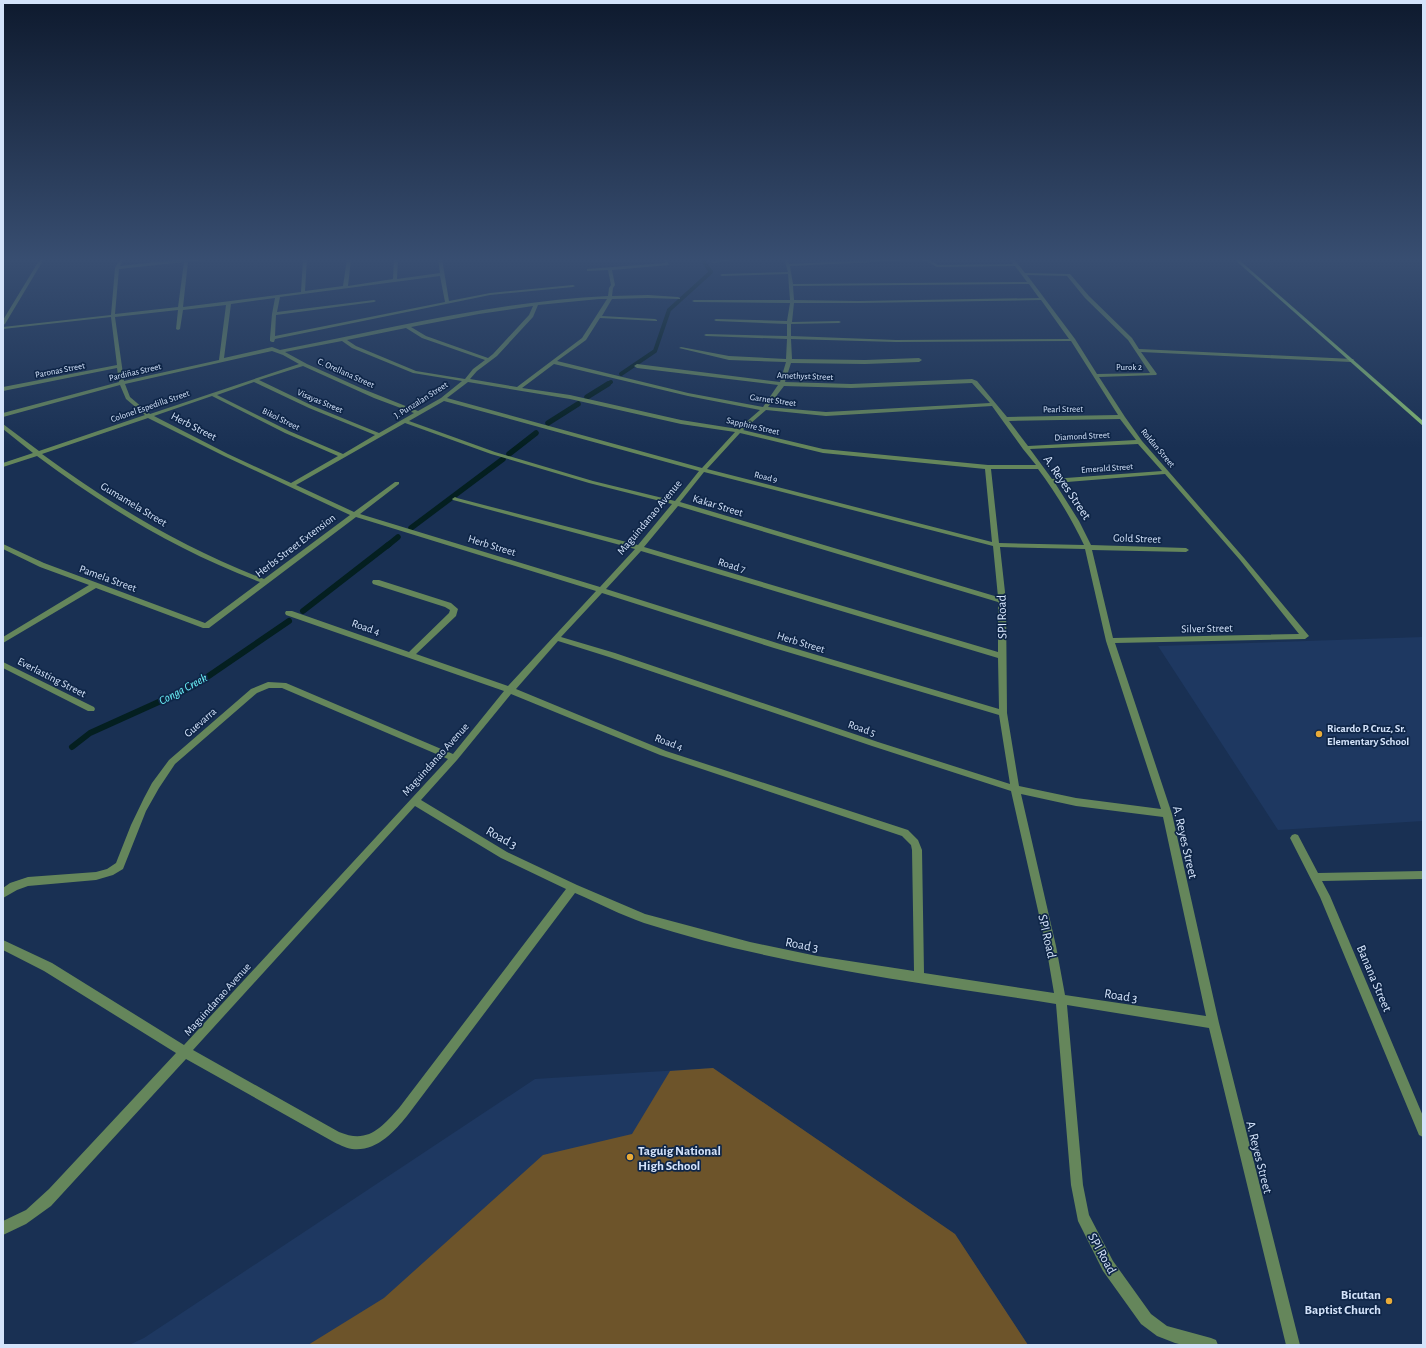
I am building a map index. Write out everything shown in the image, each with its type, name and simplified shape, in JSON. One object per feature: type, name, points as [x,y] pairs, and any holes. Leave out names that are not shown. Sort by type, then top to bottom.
[{"type":"main road","points":[[1307,322],[1423,424]]},
{"type":"street","points":[[3,328],[59,322]]},
{"type":"street","name":"Herb Street","points":[[114,322],[122,383],[128,398],[149,416],[314,497],[355,514],[602,590],[777,646],[1003,713]]},
{"type":"street","points":[[178,330],[179,322]]},
{"type":"street","points":[[220,361],[226,322]]},
{"type":"street","points":[[272,349],[273,322]]},
{"type":"street","points":[[272,338],[350,322]]},
{"type":"street","points":[[280,351],[344,340],[427,322]]},
{"type":"street","name":"J. Punzalan Street","points":[[292,485],[443,398],[466,381],[475,370],[489,360],[525,322]]},
{"type":"street","points":[[517,389],[580,343],[595,322]]},
{"type":"street","points":[[787,322],[839,322]]},
{"type":"street","name":"Maguindanao Avenue","points":[[3,1228],[31,1213],[50,1198],[454,758],[510,690],[556,638],[640,548],[676,503],[739,430],[764,409],[782,384],[789,361],[790,322]]},
{"type":"street","name":"Roldan Street","points":[[1060,322],[1140,442],[1242,559],[1305,636]]},
{"type":"street","name":"Purok 2","points":[[1095,376],[1154,374],[1130,339],[1112,322]]},
{"type":"street","points":[[407,326],[424,337],[489,360]]},
{"type":"street","points":[[706,335],[896,341],[1073,340]]},
{"type":"street","name":"Sapphire Street","points":[[344,340],[365,352],[415,372],[580,399],[680,422],[739,430],[823,452],[988,467],[1039,467]]},
{"type":"street","points":[[681,348],[729,358],[789,361],[865,362],[919,360]]},
{"type":"street","name":"Pardiñas Street","points":[[3,415],[122,383],[272,349]]},
{"type":"street","name":"C. Orellana Street","points":[[272,349],[280,351],[303,364],[378,397],[418,412]]},
{"type":"street","points":[[1138,350],[1350,360]]},
{"type":"street","name":"Garnet Street","points":[[554,362],[655,386],[764,409],[826,414],[994,404]]},
{"type":"street","name":"Colonel Espedilla Street","points":[[3,465],[303,364]]},
{"type":"street","name":"Paronas Street","points":[[3,389],[120,366]]},
{"type":"street","name":"Amethyst Street","points":[[637,366],[782,384],[851,386],[972,381]]},
{"type":"street","name":"Visayas Street","points":[[256,381],[311,407],[379,435]]},
{"type":"street","name":"A. Reyes Street","points":[[972,381],[975,382],[994,404],[1050,481],[1076,521],[1088,547],[1110,641],[1167,814],[1213,1024],[1294,1345]]},
{"type":"street","name":"Bikol Street","points":[[212,394],[287,432],[343,456]]},
{"type":"street","name":"Road 9","points":[[443,398],[704,470],[996,545],[1088,547]]},
{"type":"street","name":"Pearl Street","points":[[1004,419],[1122,417]]},
{"type":"street","name":"Kakar Street","points":[[405,421],[493,454],[591,482],[676,503],[1002,601]]},
{"type":"street","name":"Gumamela Street","points":[[3,426],[36,454],[115,505],[213,561],[266,582]]},
{"type":"street","name":"Diamond Street","points":[[1025,448],[1140,442]]},
{"type":"street","name":"SPI Road","points":[[988,467],[1002,601],[1003,713],[1015,789],[1051,946],[1061,1000],[1077,1185],[1083,1216],[1108,1266],[1146,1319],[1162,1331],[1175,1336],[1211,1345]]},
{"type":"street","name":"Emerald Street","points":[[1050,481],[1166,472]]},
{"type":"street","name":"Herbs Street Extension","points":[[206,626],[397,483]]},
{"type":"street","name":"Road 7","points":[[455,499],[640,548],[1002,656]]},
{"type":"street","name":"Pamela Street","points":[[3,546],[42,565],[206,626]]},
{"type":"street","name":"Gold Street","points":[[1088,547],[1186,550]]},
{"type":"street","points":[[376,582],[448,605],[454,609],[453,614],[411,655]]},
{"type":"street","points":[[3,640],[94,585]]},
{"type":"street","name":"Road 4","points":[[288,613],[510,690],[662,754],[905,832],[915,844],[916,850],[920,976]]},
{"type":"street","name":"Silver Street","points":[[1110,641],[1305,636]]},
{"type":"street","name":"Road 5","points":[[556,638],[619,657],[882,747],[1015,789],[1076,802],[1167,814]]},
{"type":"street","name":"Everlasting Street","points":[[3,665],[91,709]]},
{"type":"street","name":"Guevarra","points":[[6,891],[24,883],[93,876],[117,870],[152,790],[160,776],[172,762],[254,691],[268,685],[283,684],[454,758]]},
{"type":"street","name":"Road 3","points":[[414,801],[504,855],[573,888],[644,918],[743,945],[818,961],[920,976],[1213,1024]]},
{"type":"street","name":"Banana Street","points":[[1295,838],[1325,896],[1423,1131]]},
{"type":"street","points":[[1315,877],[1423,875]]},
{"type":"street","points":[[3,945],[48,967],[185,1052],[336,1137],[354,1143],[371,1141],[388,1130],[573,888]]},
{"type":"shaded area","name":"Ricardo P. Cruz, Sr. Elementary School","points":[[1423,637],[1423,821],[1278,830],[1158,646]]},
{"type":"shaded area","name":"Taguig National High School","points":[[713,1068],[955,1234],[1028,1345],[129,1345],[144,1338],[535,1079]]},
{"type":"shaded area","name":"Taguig National High School","points":[[713,1068],[955,1234],[1028,1345],[308,1345],[384,1298],[543,1155],[632,1134],[670,1071]]},
{"type":"waterway","name":"Conga Creek","points":[[621,374],[655,351],[665,322]]},
{"type":"waterway","points":[[606,385],[611,382]]},
{"type":"waterway","points":[[587,397],[608,384]]},
{"type":"waterway","points":[[548,423],[578,404]]},
{"type":"waterway","points":[[509,454],[536,433]]},
{"type":"waterway","points":[[411,528],[503,459]]},
{"type":"waterway","points":[[387,546],[398,537]]},
{"type":"waterway","points":[[303,611],[388,545]]},
{"type":"waterway","name":"Conga Creek","points":[[72,747],[90,733],[194,686],[289,621]]},
{"type":"place","name":"Ricardo P. Cruz, Sr. Elementary School","points":[[1319,734]]},
{"type":"place","name":"Taguig National High School","points":[[630,1157]]},
{"type":"place","name":"Bicutan Baptist Church","points":[[1389,1301]]}]
